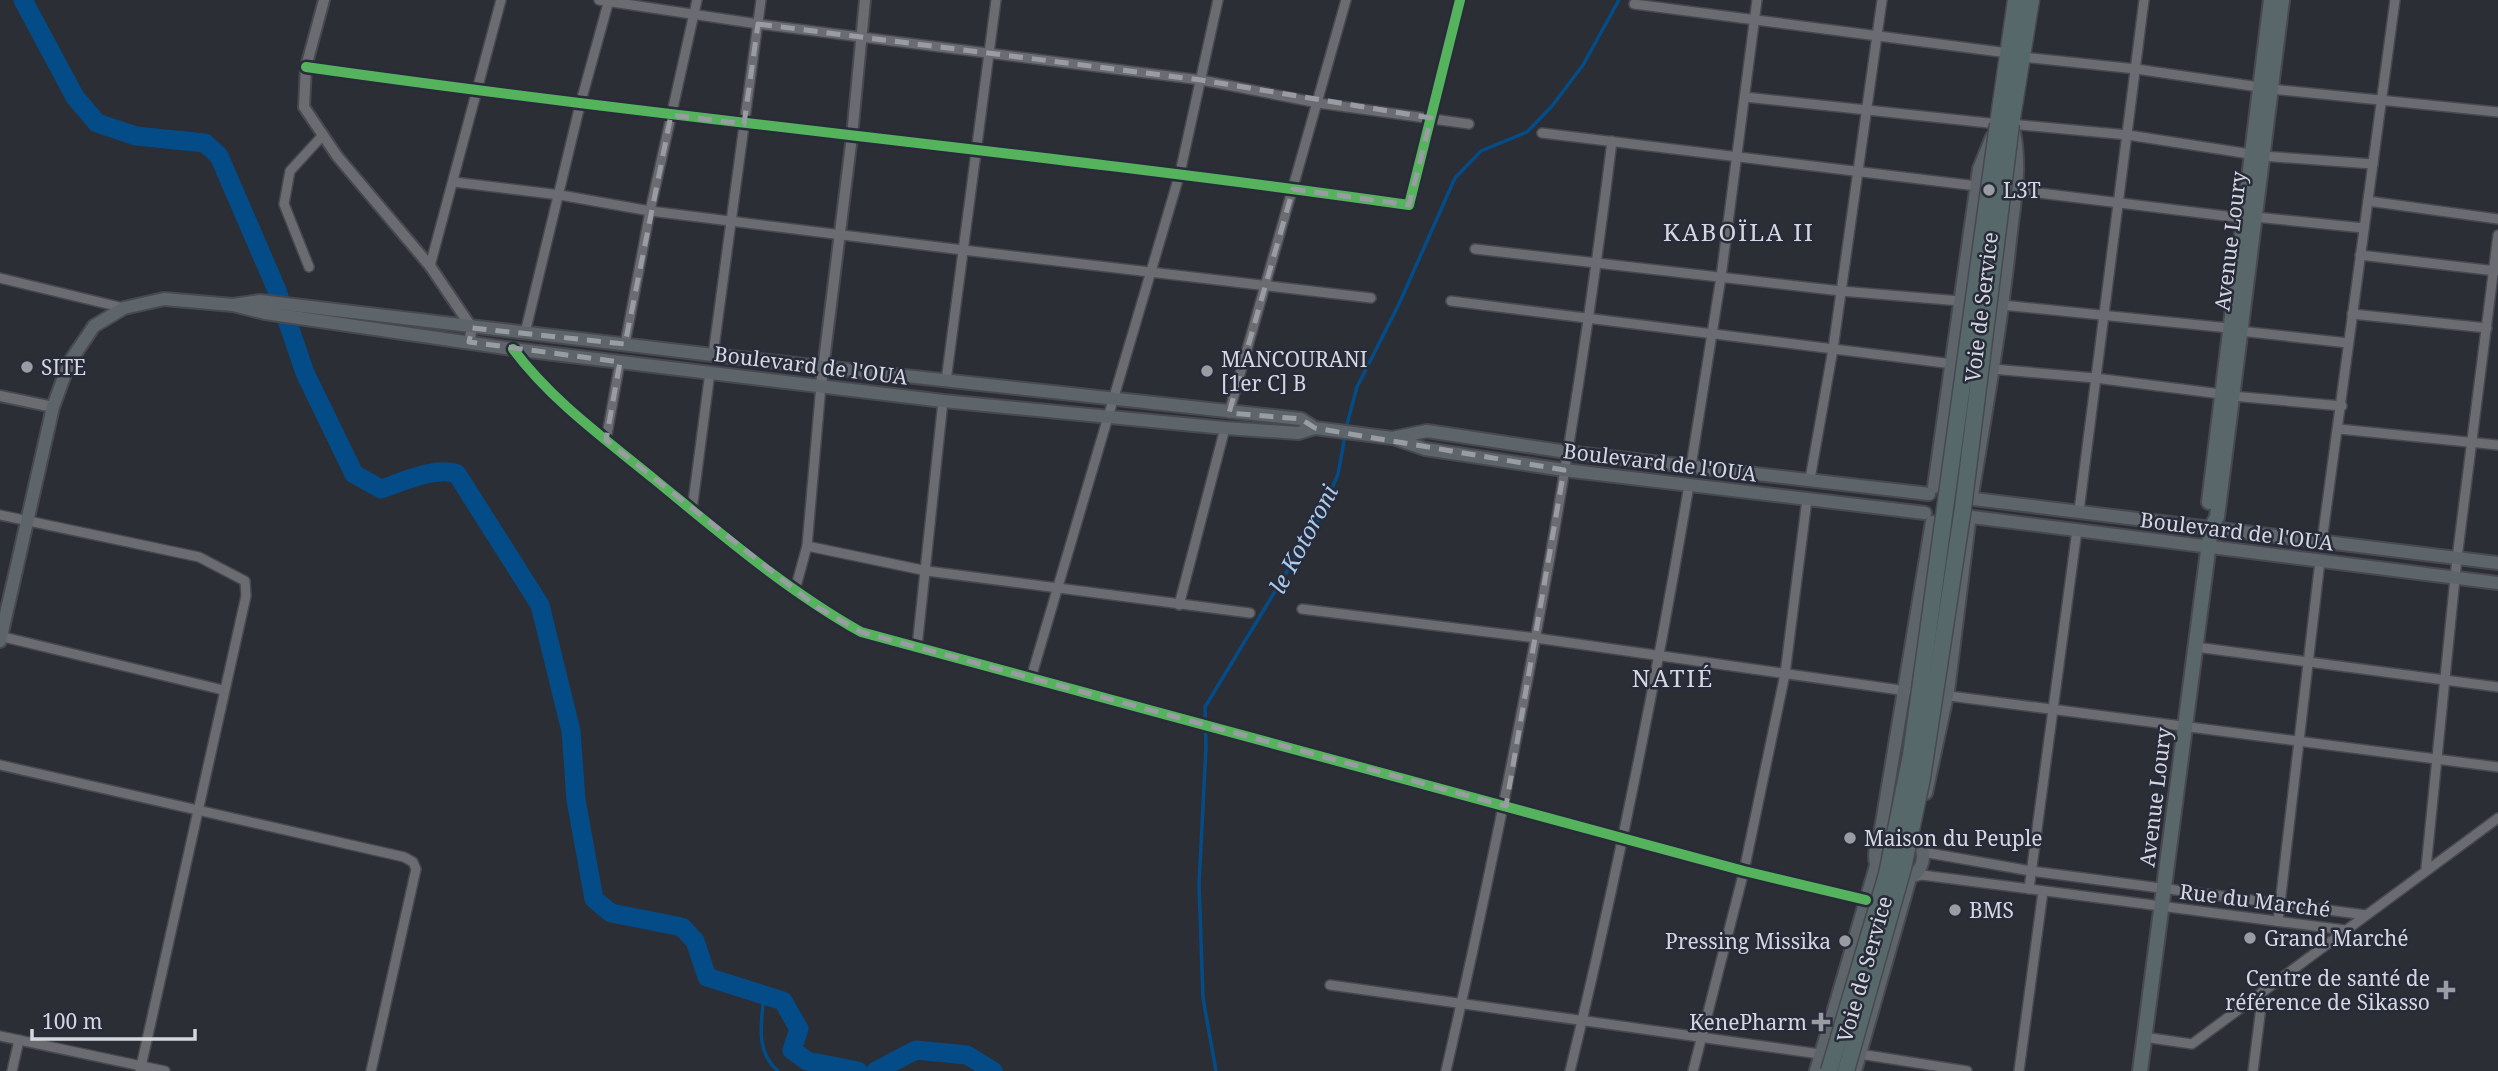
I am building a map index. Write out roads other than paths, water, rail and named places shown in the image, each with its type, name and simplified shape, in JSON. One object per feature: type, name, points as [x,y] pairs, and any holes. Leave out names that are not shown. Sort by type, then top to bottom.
[{"type":"highway","points":[[1829,1071],[1887,874],[1911,755],[2015,55],[2017,0]]},
{"type":"highway","points":[[2015,55],[2031,0]]},
{"type":"highway","points":[[1846,1071],[1903,868],[1922,778],[1963,508],[2005,124]]},
{"type":"main road","name":"Avenue Loury","points":[[2265,88],[2271,0]]},
{"type":"main road","name":"Avenue Loury","points":[[2140,1071],[2209,547],[2211,528],[2207,520],[2235,330],[2265,88],[2282,0]]},
{"type":"main road","name":"Voie de Service","points":[[1931,491],[1953,364],[1979,169],[2005,124]]},
{"type":"main road","name":"Voie de Service","points":[[1973,497],[2002,305],[2015,190],[2018,150],[2005,124]]},
{"type":"main road","points":[[0,638],[53,407],[69,363],[94,326],[124,308],[163,299],[525,333],[1301,419],[1315,428],[1392,438],[1427,432],[1567,452],[1931,491],[1941,483],[1957,482],[1973,497],[2498,563]]},
{"type":"main road","name":"Boulevard de l'OUA","points":[[301,312],[513,349],[943,401],[1225,428],[1298,433],[1315,428]]},
{"type":"main road","name":"Boulevard de l'OUA","points":[[1392,438],[1425,449],[1564,470],[1807,499],[1928,517]]},
{"type":"main road","points":[[1879,841],[1892,831],[1901,831],[1916,838],[1923,852],[1921,867],[1910,878],[1887,877],[1876,866],[1875,849],[1879,841],[1906,690],[1931,491]]},
{"type":"main road","points":[[1916,838],[1947,695],[1973,497]]},
{"type":"main road","points":[[1928,517],[1948,531],[1956,530],[1970,519]]},
{"type":"main road","name":"Boulevard de l'OUA","points":[[1970,519],[2498,583]]},
{"type":"main road","name":"Voie de Service","points":[[1816,1071],[1876,866]]},
{"type":"main road","name":"Voie de Service","points":[[1855,1071],[1910,878]]},
{"type":"street","points":[[324,0],[306,67],[304,107],[323,135],[430,266],[472,328],[469,342]]},
{"type":"street","points":[[430,266],[501,0]]},
{"type":"street","points":[[625,344],[650,211],[696,0]]},
{"type":"street","points":[[713,355],[761,0]]},
{"type":"street","points":[[795,590],[807,546],[821,385],[852,136],[865,0]]},
{"type":"street","points":[[946,381],[996,0]]},
{"type":"street","points":[[1031,678],[1180,173],[1218,0]]},
{"type":"street","points":[[1229,413],[1346,0]]},
{"type":"street","points":[[306,67],[580,105],[1180,173],[1409,205],[1460,0]]},
{"type":"street","points":[[1691,466],[1721,276],[1758,0]]},
{"type":"street","points":[[1810,479],[1833,349],[1882,0]]},
{"type":"street","points":[[2079,511],[2144,0]]},
{"type":"street","points":[[2322,541],[2395,0]]},
{"type":"street","points":[[525,333],[606,1],[758,24],[1201,80],[1318,103],[1469,124]]},
{"type":"street","points":[[1634,4],[2265,88],[2498,112]]},
{"type":"street","points":[[1745,97],[2128,135],[2256,155],[2373,164]]},
{"type":"street","points":[[1542,133],[1738,154],[1977,186]]},
{"type":"street","points":[[309,267],[284,204],[290,170],[323,135]]},
{"type":"street","points":[[1446,1071],[1506,806],[1590,317],[1612,142]]},
{"type":"street","points":[[454,182],[560,195],[650,211],[963,250],[1266,283],[1371,298]]},
{"type":"street","points":[[2015,190],[2248,218],[2364,228]]},
{"type":"street","points":[[2368,201],[2498,219]]},
{"type":"street","points":[[2426,869],[2457,558],[2496,270],[2498,235]]},
{"type":"street","points":[[1475,249],[1840,291],[1960,301]]},
{"type":"street","points":[[2360,255],[2496,270]]},
{"type":"street","points":[[0,278],[124,308]]},
{"type":"street","points":[[1451,301],[1953,364]]},
{"type":"street","points":[[2002,305],[2348,343]]},
{"type":"street","points":[[2352,314],[2487,328]]},
{"type":"street","points":[[513,349],[544,389],[692,510],[817,607],[861,632],[1744,871],[1866,900]]},
{"type":"street","points":[[606,440],[620,362]]},
{"type":"street","points":[[1993,369],[2342,406]]},
{"type":"street","points":[[692,510],[710,372]]},
{"type":"street","points":[[0,396],[53,407]]},
{"type":"street","points":[[916,647],[927,571],[943,401]]},
{"type":"street","points":[[1179,605],[1225,428]]},
{"type":"street","points":[[2339,429],[2498,445]]},
{"type":"street","points":[[1570,1071],[1625,839],[1661,656],[1689,485]]},
{"type":"street","points":[[1693,1071],[1744,871],[1785,674],[1807,499]]},
{"type":"street","points":[[0,515],[199,557],[245,581],[246,596],[141,1068]]},
{"type":"street","points":[[2029,889],[2077,530]]},
{"type":"street","points":[[807,546],[927,571],[1250,613]]},
{"type":"street","points":[[2278,921],[2306,660],[2320,561]]},
{"type":"street","points":[[1302,609],[2297,740],[2436,761],[2498,767]]},
{"type":"street","points":[[0,638],[223,690]]},
{"type":"street","points":[[2196,647],[2498,687]]},
{"type":"street","points":[[0,765],[404,857],[413,862],[416,869],[371,1071]]},
{"type":"street","points":[[2144,1037],[2192,1044],[2498,818]]},
{"type":"street","points":[[1923,852],[2031,870],[2366,915]]},
{"type":"street","name":"Rue du Marché","points":[[1910,878],[1922,876],[2345,930]]},
{"type":"street","points":[[2019,1071],[2043,891]]},
{"type":"street","points":[[1331,985],[1820,1054]]},
{"type":"street","points":[[2253,1071],[2263,991]]},
{"type":"street","points":[[0,1036],[165,1071]]},
{"type":"street","points":[[12,1071],[19,1040]]},
{"type":"street","points":[[1860,1054],[1968,1071]]},
{"type":"waterway","points":[[23,0],[75,97],[97,123],[136,136],[205,143],[219,156],[276,288],[305,373],[354,474],[381,489],[429,473],[457,474],[540,605],[571,731],[576,800],[594,899],[611,913],[682,927],[695,941],[707,977],[783,1001],[799,1029],[792,1050],[807,1061],[858,1071]]},
{"type":"waterway","name":"le Kotoroni","points":[[1346,428],[1357,387],[1399,304],[1455,178],[1481,151],[1527,132],[1552,106],[1583,65],[1619,0]]},
{"type":"waterway","name":"le Kotoroni","points":[[1216,1071],[1203,998],[1199,885],[1206,747],[1205,707],[1320,517],[1338,474],[1345,436]]},
{"type":"waterway","points":[[764,993],[762,1045],[770,1063],[778,1071]]},
{"type":"waterway","points":[[876,1071],[916,1050],[967,1055],[993,1071]]},
{"type":"place","name":"L3T","points":[[1989,190]]},
{"type":"place","name":"SITE","points":[[27,367]]},
{"type":"place","name":"MANCOURANI [1er C] B","points":[[1207,371]]},
{"type":"place","name":"Maison du Peuple","points":[[1850,838]]},
{"type":"place","name":"BMS","points":[[1955,910]]},
{"type":"place","name":"Grand Marché","points":[[2250,938]]},
{"type":"place","name":"Pressing Missika","points":[[1845,941]]},
{"type":"place","name":"Centre de santé de référence de Sikasso","points":[[2446,990]]},
{"type":"place","name":"KenePharm","points":[[1821,1022]]},
{"type":"district","name":"KABOÏLA II","points":[[1739,231]]},
{"type":"district","name":"NATIÉ","points":[[1673,677]]}]
